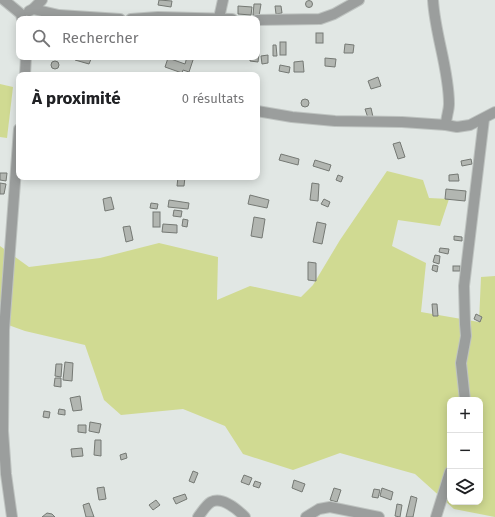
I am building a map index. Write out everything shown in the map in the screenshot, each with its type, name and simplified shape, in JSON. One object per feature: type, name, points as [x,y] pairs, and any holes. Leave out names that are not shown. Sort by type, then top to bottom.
[{"type":"street","points":[[4,0],[21,16]]},
{"type":"street","points":[[23,16],[42,0]]},
{"type":"street","points":[[219,16],[223,0]]},
{"type":"street","points":[[260,20],[320,19],[334,14],[359,0]]},
{"type":"street","points":[[433,0],[437,36],[448,89],[449,105],[446,125]]},
{"type":"street","points":[[33,9],[60,15],[75,16]]},
{"type":"street","points":[[25,72],[26,60]]},
{"type":"street","points":[[260,112],[292,117],[335,121],[402,122],[464,127],[484,119],[495,112]]},
{"type":"street","points":[[465,397],[462,363],[466,336],[464,324],[464,286],[484,119]]},
{"type":"street","points":[[12,517],[6,474],[3,431],[4,330],[16,169]]},
{"type":"street","points":[[0,398],[4,387]]},
{"type":"street","points":[[436,517],[447,482]]},
{"type":"street","points":[[198,517],[210,503],[216,500],[222,501],[233,507],[245,517]]},
{"type":"street","points":[[306,517],[319,509],[330,507],[379,517]]},
{"type":"green space","points":[[0,84],[13,87],[7,138],[0,137]]},
{"type":"green space","points":[[387,171],[423,180],[429,198],[449,199],[440,226],[398,220],[392,246],[426,263],[421,312],[479,322],[481,277],[495,276],[495,517],[454,509],[450,505],[483,505],[483,397],[447,397],[447,503],[415,474],[340,453],[293,470],[243,454],[225,426],[183,409],[121,415],[104,400],[85,345],[25,331],[0,322],[0,246],[29,267],[100,258],[159,243],[218,257],[217,300],[250,286],[301,297],[313,285],[340,240]]},
{"type":"building","points":[[159,0],[172,1],[171,7],[158,5]]},
{"type":"building","points":[[309,1],[312,4],[309,7],[306,4]]},
{"type":"building","points":[[254,4],[261,4],[259,16],[253,15]]},
{"type":"building","points":[[238,6],[252,7],[251,15],[238,14]]},
{"type":"building","points":[[275,6],[281,6],[282,13],[276,14]]},
{"type":"building","points":[[316,33],[323,33],[323,43],[316,43]]},
{"type":"building","points":[[280,42],[286,42],[286,55],[280,55]]},
{"type":"building","points":[[345,44],[354,45],[353,53],[344,53]]},
{"type":"building","points":[[273,45],[276,45],[277,56],[273,56]]},
{"type":"building","points":[[268,55],[268,63],[262,64],[261,56]]},
{"type":"building","points":[[325,58],[336,59],[335,67],[325,66]]},
{"type":"building","points":[[75,60],[91,60],[89,64]]},
{"type":"building","points":[[167,60],[174,60],[185,64],[186,60],[193,60],[189,72],[183,70],[182,72],[179,72],[165,67]]},
{"type":"building","points":[[250,60],[258,60],[258,62]]},
{"type":"building","points":[[53,61],[57,61],[59,65],[57,69],[53,69],[51,67],[51,63]]},
{"type":"building","points":[[303,61],[304,72],[294,72],[294,62]]},
{"type":"building","points":[[280,65],[290,67],[289,73],[279,71]]},
{"type":"building","points":[[378,77],[381,86],[371,89],[368,81]]},
{"type":"building","points":[[303,99],[307,99],[309,103],[307,107],[303,107],[301,105],[301,101]]},
{"type":"building","points":[[371,108],[373,117],[368,118],[365,109]]},
{"type":"building","points":[[400,142],[405,157],[398,159],[393,144]]},
{"type":"building","points":[[281,154],[299,159],[298,165],[279,160]]},
{"type":"building","points":[[471,159],[472,164],[462,166],[461,161]]},
{"type":"building","points":[[315,160],[331,165],[329,171],[313,166]]},
{"type":"building","points":[[0,173],[7,173],[6,181],[0,180]]},
{"type":"building","points":[[458,174],[459,181],[449,181],[449,175]]},
{"type":"building","points":[[338,175],[343,177],[341,182],[336,180]]},
{"type":"building","points":[[178,180],[185,180],[184,186],[177,186]]},
{"type":"building","points":[[0,183],[6,184],[4,194],[0,194]]},
{"type":"building","points":[[312,183],[319,184],[318,201],[310,200]]},
{"type":"building","points":[[446,189],[466,191],[465,201],[445,199]]},
{"type":"building","points":[[250,195],[269,200],[267,208],[248,204]]},
{"type":"building","points":[[111,197],[114,209],[105,211],[103,199]]},
{"type":"building","points":[[324,199],[330,202],[328,207],[321,204]]},
{"type":"building","points":[[169,200],[189,203],[188,209],[168,207]]},
{"type":"building","points":[[151,203],[158,204],[157,209],[150,208]]},
{"type":"building","points":[[174,210],[182,211],[181,217],[173,216]]},
{"type":"building","points":[[153,212],[160,212],[160,227],[153,227]]},
{"type":"building","points":[[254,217],[265,219],[262,238],[251,236]]},
{"type":"building","points":[[183,219],[188,220],[187,227],[182,226]]},
{"type":"building","points":[[317,222],[326,224],[322,244],[313,242]]},
{"type":"building","points":[[163,224],[177,225],[177,233],[162,232]]},
{"type":"building","points":[[130,226],[133,240],[126,242],[123,227]]},
{"type":"building","points":[[454,236],[462,237],[462,241],[454,240]]},
{"type":"building","points":[[440,248],[449,249],[448,254],[439,252]]},
{"type":"building","points":[[435,255],[440,256],[439,264],[433,262]]},
{"type":"building","points":[[308,262],[316,263],[316,281],[308,280]]},
{"type":"building","points":[[433,265],[438,266],[437,272],[432,270]]},
{"type":"building","points":[[453,266],[460,266],[460,271],[453,271]]},
{"type":"building","points":[[432,304],[437,304],[438,316],[433,316]]},
{"type":"building","points":[[476,314],[482,317],[480,322],[474,319]]},
{"type":"building","points":[[65,362],[73,363],[72,381],[63,380]]},
{"type":"building","points":[[56,364],[62,364],[61,377],[55,376]]},
{"type":"building","points":[[55,378],[61,378],[61,387],[54,386]]},
{"type":"building","points":[[80,396],[82,410],[73,411],[70,398]]},
{"type":"building","points":[[59,409],[65,410],[65,415],[58,414]]},
{"type":"building","points":[[44,411],[50,412],[49,418],[43,417]]},
{"type":"building","points":[[90,422],[101,424],[99,433],[89,431]]},
{"type":"building","points":[[78,425],[86,425],[86,433],[78,432]]},
{"type":"building","points":[[95,440],[101,440],[101,456],[94,455]]},
{"type":"building","points":[[82,448],[83,456],[72,457],[71,449]]},
{"type":"building","points":[[126,453],[127,458],[121,460],[120,455]]},
{"type":"building","points":[[193,471],[198,473],[194,483],[189,481]]},
{"type":"building","points":[[244,475],[252,478],[249,485],[241,482]]},
{"type":"building","points":[[294,480],[305,484],[302,492],[292,488]]},
{"type":"building","points":[[255,481],[261,483],[259,488],[253,486]]},
{"type":"building","points":[[104,487],[106,499],[99,500],[97,488]]},
{"type":"building","points":[[334,488],[341,490],[337,502],[330,500]]},
{"type":"building","points":[[382,488],[393,492],[391,500],[380,496]]},
{"type":"building","points":[[374,489],[380,490],[378,498],[372,497]]},
{"type":"building","points":[[185,494],[187,499],[176,504],[173,498]]},
{"type":"building","points":[[411,496],[417,498],[413,517],[406,517]]},
{"type":"building","points":[[156,500],[160,505],[153,510],[149,505]]},
{"type":"building","points":[[89,503],[94,517],[86,517],[83,505]]},
{"type":"building","points":[[397,504],[402,505],[400,517],[395,516]]},
{"type":"building","points":[[47,513],[52,514],[55,517],[42,517]]}]
